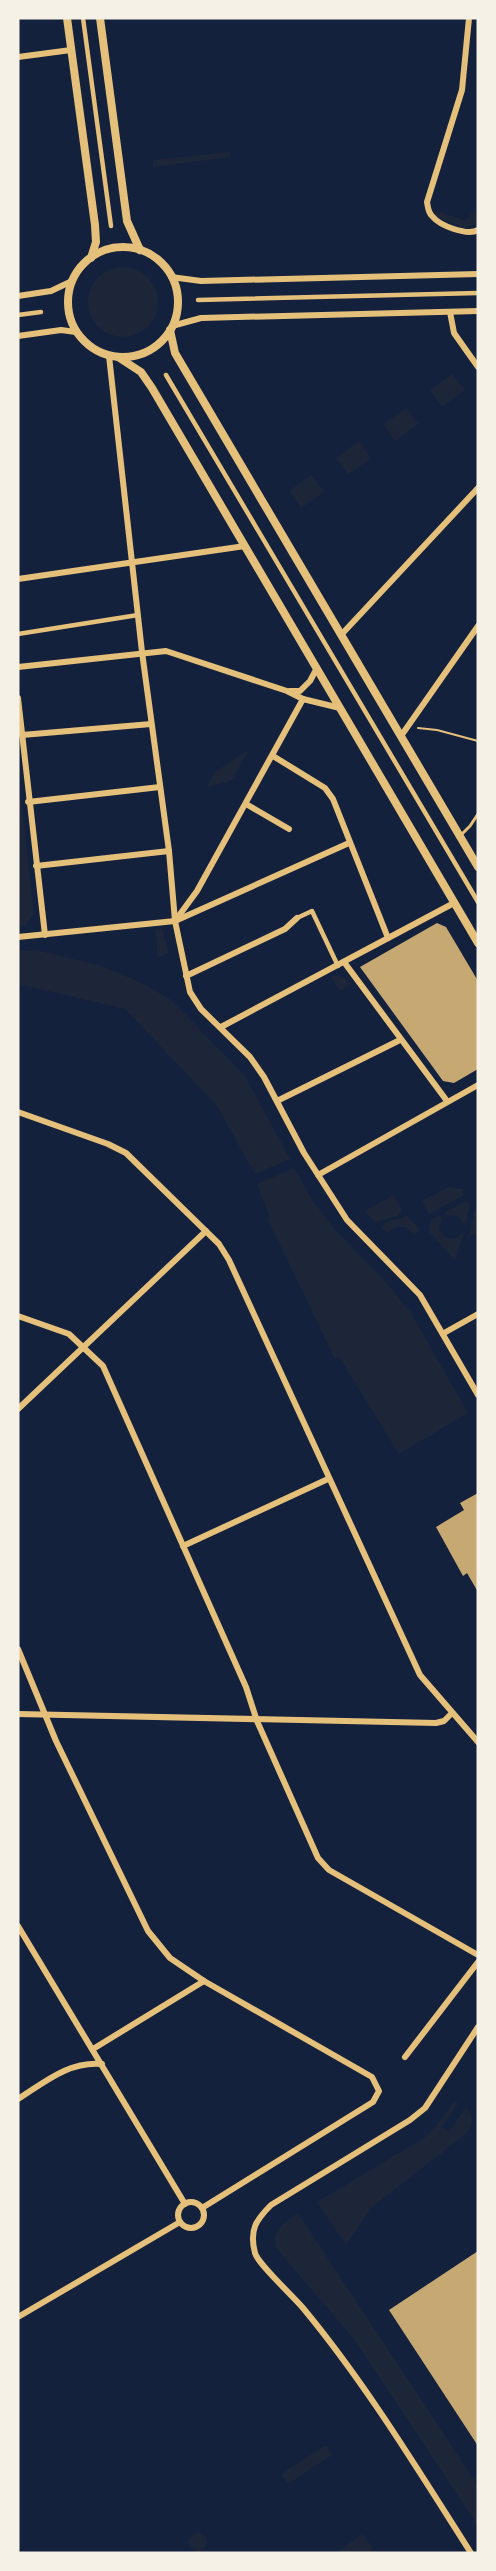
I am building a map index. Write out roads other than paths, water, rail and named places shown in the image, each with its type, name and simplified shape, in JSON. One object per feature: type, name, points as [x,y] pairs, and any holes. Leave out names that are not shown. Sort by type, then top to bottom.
[{"type":"street","points":[[67,18],[95,225],[96,242],[91,258]]},
{"type":"street","points":[[83,18],[111,226]]},
{"type":"street","points":[[100,18],[127,220],[140,250]]},
{"type":"street","points":[[469,18],[462,90],[427,202],[429,212],[434,219],[466,233],[478,230]]},
{"type":"street","points":[[18,57],[71,50]]},
{"type":"street","points":[[478,867],[175,353],[171,328],[177,301],[171,277],[153,256],[140,250],[115,248],[91,258],[72,281],[69,291],[69,312],[76,332],[91,346],[132,364],[146,380],[478,944]]},
{"type":"street","points":[[171,277],[201,281],[478,274]]},
{"type":"street","points":[[18,296],[51,291],[72,281]]},
{"type":"street","points":[[198,300],[478,293]]},
{"type":"street","points":[[114,356],[134,356],[148,351],[160,342],[171,328],[201,318],[478,311]]},
{"type":"street","points":[[18,315],[41,312]]},
{"type":"street","points":[[450,312],[454,333],[478,367]]},
{"type":"street","points":[[18,336],[61,330],[76,332]]},
{"type":"street","points":[[114,356],[142,652],[169,851],[175,921],[190,992],[201,1009],[250,1057],[278,1101],[318,1175],[347,1220],[420,1295],[478,1395]]},
{"type":"street","points":[[166,375],[478,902]]},
{"type":"street","points":[[341,635],[478,488]]},
{"type":"street","points":[[18,579],[245,546]]},
{"type":"street","points":[[18,634],[138,615]]},
{"type":"street","points":[[401,736],[478,626]]},
{"type":"street","points":[[18,667],[166,651],[287,691],[303,699],[340,708]]},
{"type":"street","points":[[287,691],[300,691],[310,681],[317,668]]},
{"type":"street","points":[[18,698],[28,802],[45,934]]},
{"type":"street","points":[[175,921],[197,891],[303,699]]},
{"type":"street","points":[[22,735],[152,724]]},
{"type":"street","points":[[273,756],[325,788],[333,799],[388,938]]},
{"type":"street","points":[[28,802],[160,787]]},
{"type":"street","points":[[246,804],[289,829]]},
{"type":"street","points":[[18,937],[175,921],[350,843]]},
{"type":"street","points":[[36,866],[169,851]]},
{"type":"street","points":[[221,1027],[454,903]]},
{"type":"street","points":[[186,976],[285,929],[297,918],[312,911],[338,966]]},
{"type":"street","points":[[344,962],[447,1101]]},
{"type":"street","points":[[278,1101],[400,1040]]},
{"type":"street","points":[[318,1175],[478,1085]]},
{"type":"street","points":[[18,1112],[108,1144],[126,1153],[206,1231],[229,1260],[420,1675],[478,1742]]},
{"type":"street","points":[[18,1409],[206,1231]]},
{"type":"street","points":[[444,1333],[478,1314]]},
{"type":"street","points":[[18,1316],[69,1334],[103,1366],[246,1687],[257,1721],[318,1858],[329,1870],[478,1955]]},
{"type":"street","points":[[183,1546],[328,1479]]},
{"type":"street","points":[[18,1649],[56,1741],[148,1931],[170,1958],[204,1981],[372,2077],[379,2091],[373,2102],[202,2208]]},
{"type":"street","points":[[18,1714],[257,1721],[436,1723],[444,1721],[452,1713]]},
{"type":"street","points":[[18,1926],[185,2204]]},
{"type":"street","points":[[405,2057],[478,1962]]},
{"type":"street","points":[[93,2049],[204,1981]]},
{"type":"street","points":[[471,2553],[372,2398],[301,2305],[255,2256],[252,2238],[256,2220],[271,2205],[410,2120],[425,2108],[478,2027]]},
{"type":"street","points":[[18,2099],[70,2067],[87,2063],[102,2064]]},
{"type":"street","points":[[180,2223],[179,2210],[185,2204],[192,2202],[202,2208]]},
{"type":"street","points":[[180,2223],[190,2228],[198,2226],[203,2219],[202,2208]]},
{"type":"street","points":[[18,2317],[180,2223]]},
{"type":"lane","points":[[459,836],[478,814]]}]
